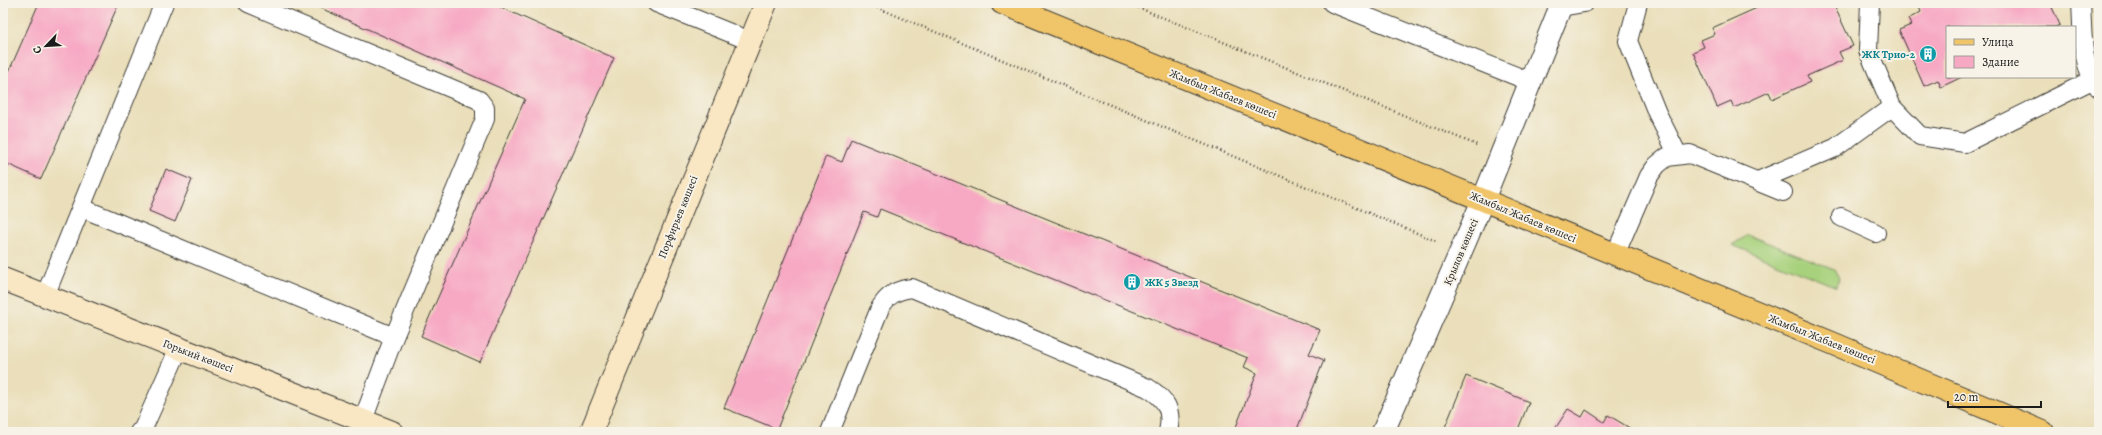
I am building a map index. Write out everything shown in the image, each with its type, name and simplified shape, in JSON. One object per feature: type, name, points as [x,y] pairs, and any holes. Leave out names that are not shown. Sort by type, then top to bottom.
[{"type":"main road","name":"Жамбыл Жабаев көшесі","points":[[1002,3],[1483,200],[1615,256],[1832,343],[2043,432]]},
{"type":"street","name":"Порфирьев көшесі","points":[[591,432],[766,3]]},
{"type":"street","name":"Крылов көшесі","points":[[1383,432],[1483,200],[1562,5]]},
{"type":"street","name":"Горький көшесі","points":[[3,279],[392,432]]},
{"type":"lane","points":[[45,296],[164,3]]},
{"type":"lane","points":[[248,3],[479,100],[485,108],[485,119],[394,337],[363,420]]},
{"type":"lane","points":[[656,3],[750,40]]},
{"type":"lane","points":[[1332,3],[1530,82]]},
{"type":"lane","points":[[1562,5],[1584,3]]},
{"type":"lane","points":[[1638,3],[1628,41],[1657,113],[1678,155]]},
{"type":"lane","points":[[1870,3],[1868,50],[1892,107],[1920,136],[1964,143],[2096,84],[2084,51],[2081,3]]},
{"type":"lane","points":[[1758,181],[1835,148],[1892,107]]},
{"type":"lane","points":[[1615,256],[1649,176],[1657,164],[1667,157],[1690,154],[1783,192]]},
{"type":"lane","points":[[82,208],[394,337]]},
{"type":"lane","points":[[1841,217],[1876,233]]},
{"type":"lane","points":[[830,432],[880,308],[887,297],[900,289],[912,288],[1148,388],[1161,396],[1168,408],[1170,421],[1168,432]]},
{"type":"lane","points":[[139,432],[142,431],[179,348]]},
{"type":"path","points":[[866,3],[1461,251]]},
{"type":"path","points":[[1127,3],[1501,155]]},
{"type":"green space","points":[[1748,235],[1834,269],[1839,278],[1837,287],[1732,245]]},
{"type":"building","points":[[39,3],[119,3],[41,179],[3,162],[3,85]]},
{"type":"building","points":[[309,3],[491,3],[614,58],[480,362],[421,336],[525,99]]},
{"type":"building","points":[[1768,3],[1833,3],[1853,46],[1839,52],[1843,60],[1807,76],[1810,82],[1772,99],[1769,92],[1734,108],[1731,101],[1717,107],[1693,52],[1704,47],[1701,40],[1715,34],[1712,28]]},
{"type":"building","name":"ЖК Трио-2","points":[[1927,3],[2050,3],[2060,25],[1946,26],[1946,78],[1960,78],[1941,87],[1938,80],[1924,86],[1899,30],[1911,25],[1908,19],[1921,12],[1919,7]]},
{"type":"building","points":[[851,139],[1320,330],[1309,354],[1324,360],[1296,432],[1234,432],[1257,373],[1244,367],[1248,358],[880,209],[877,217],[864,212],[777,429],[724,408],[826,156],[842,162]]},
{"type":"building","points":[[166,169],[192,180],[175,222],[149,211]]},
{"type":"building","points":[[1466,376],[1529,402],[1517,432],[1443,432]]},
{"type":"building","points":[[1568,409],[1582,417],[1586,410],[1604,422],[1608,415],[1633,430],[1632,432],[1553,432]]},
{"type":"place","name":"ЖК Трио-2","points":[[1928,54]]},
{"type":"place","name":"ЖК 5 Звезд","points":[[1132,282]]}]
